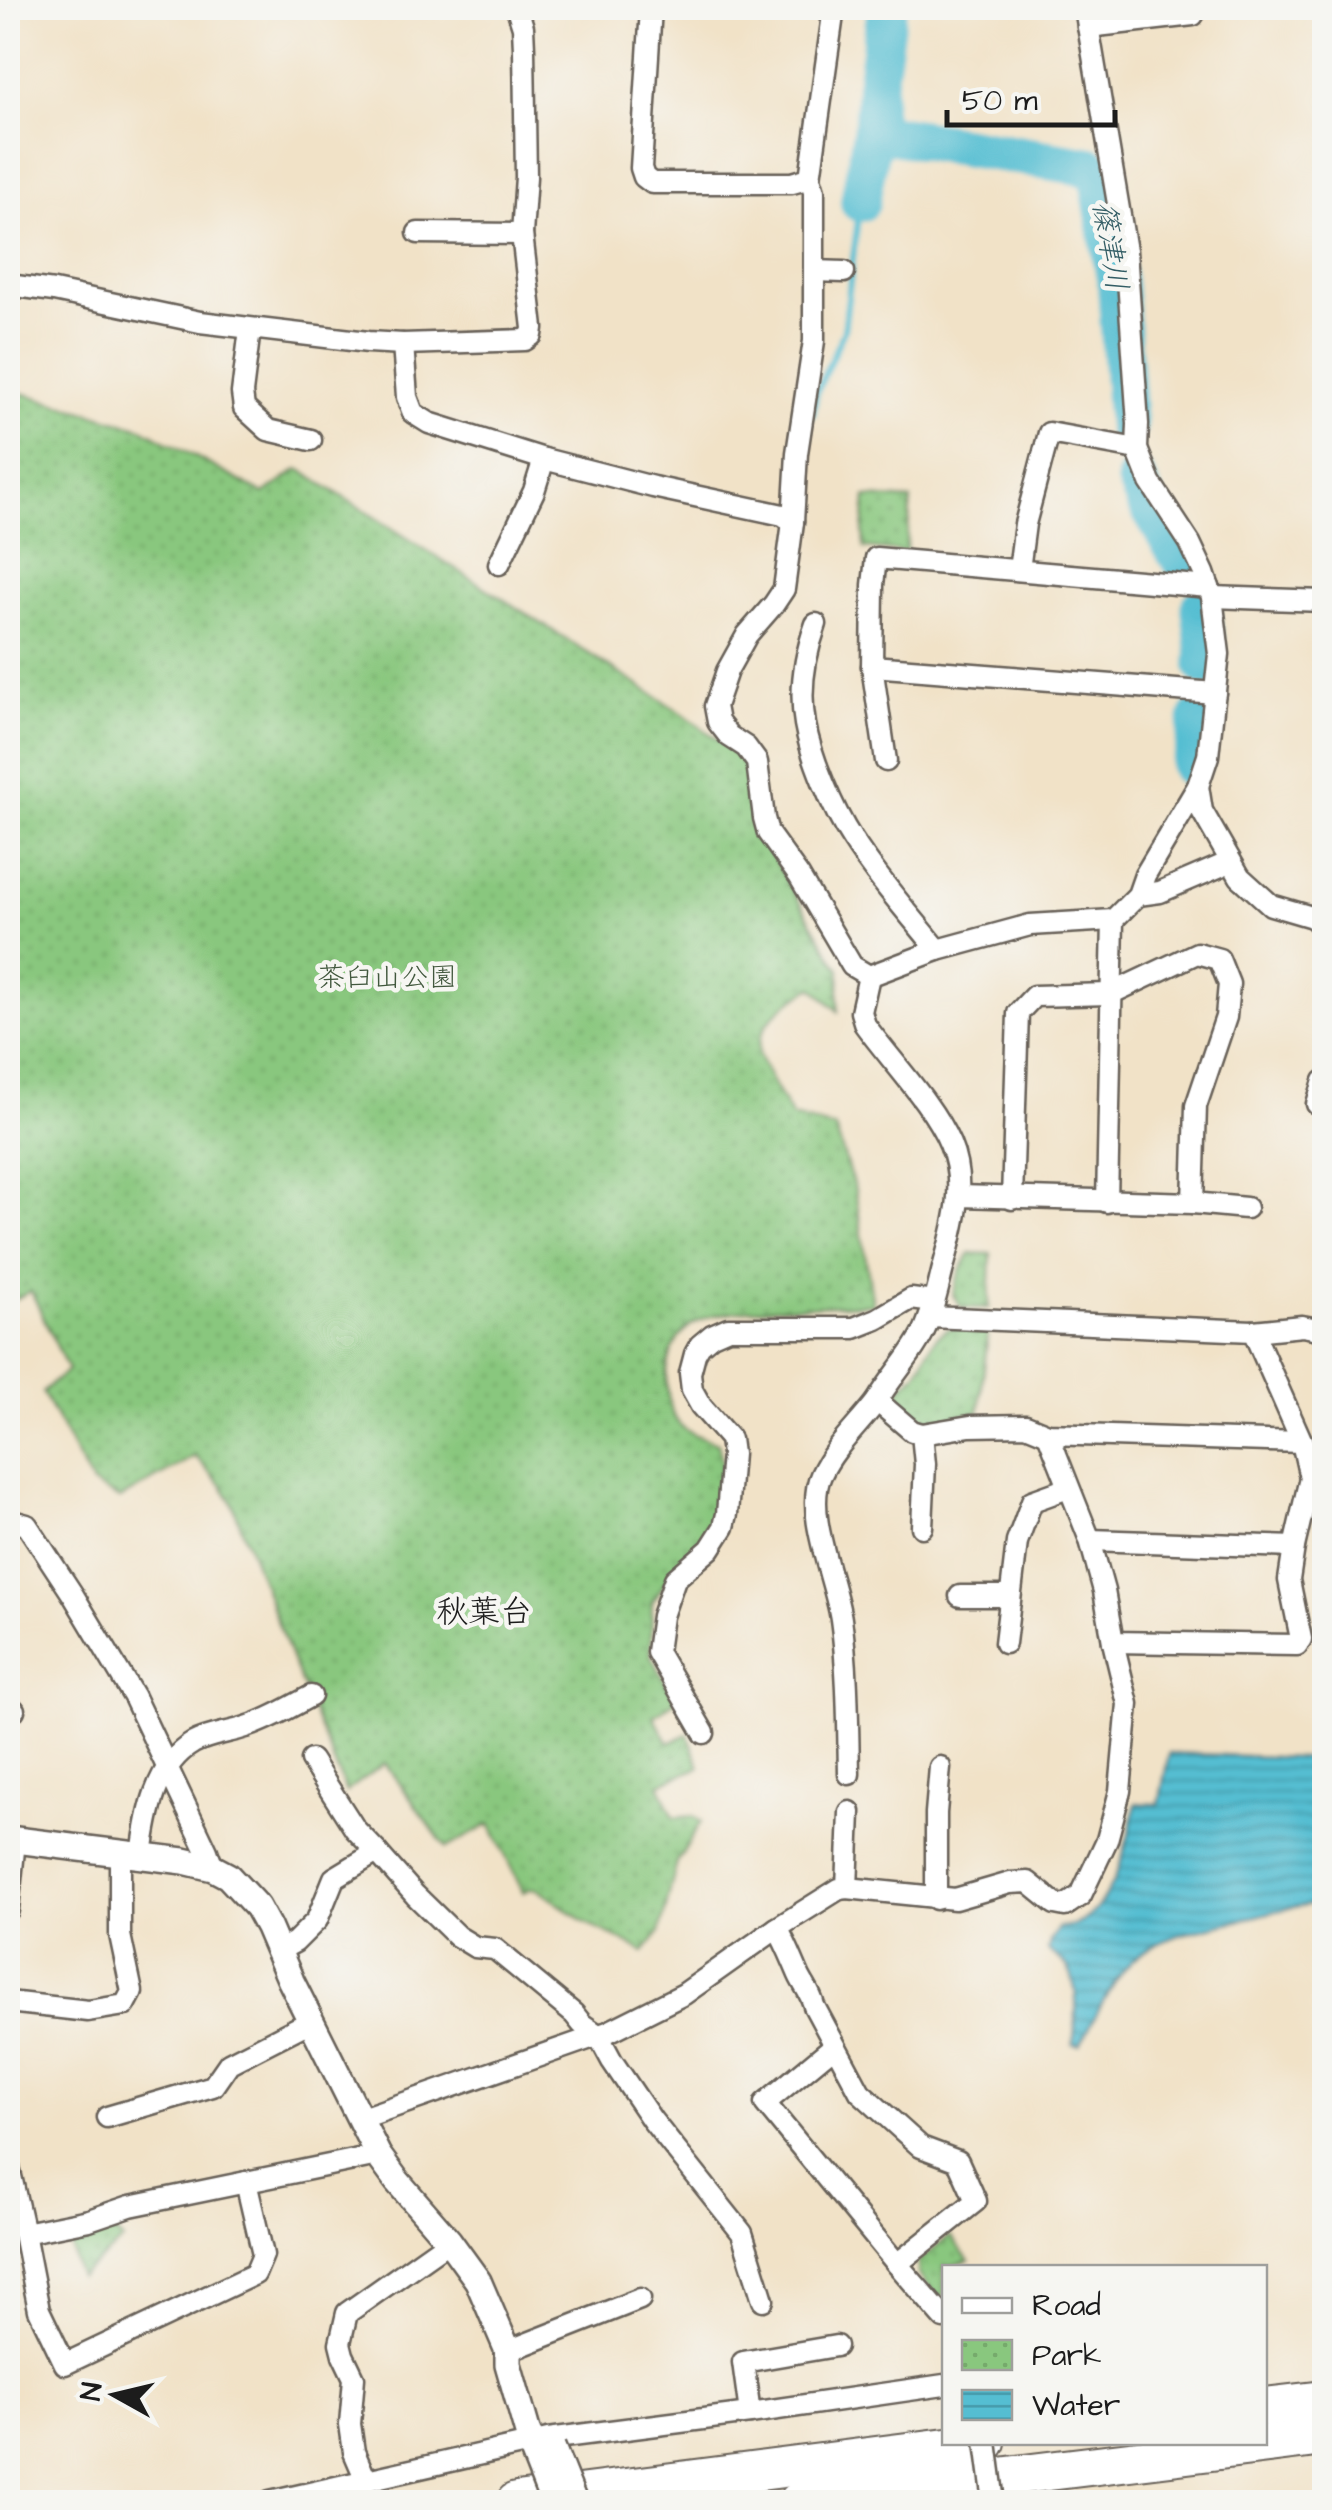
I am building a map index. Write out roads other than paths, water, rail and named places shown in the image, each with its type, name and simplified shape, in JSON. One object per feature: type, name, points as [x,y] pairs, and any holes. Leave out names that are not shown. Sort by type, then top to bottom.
[{"type":"highway","points":[[1267,2408],[1324,2400]]},
{"type":"highway","points":[[1267,2444],[1324,2437]]},
{"type":"highway","points":[[516,2502],[962,2445]]},
{"type":"highway","points":[[798,2502],[1259,2445]]},
{"type":"street","points":[[8,285],[250,329],[403,344],[525,340],[532,335],[533,328],[522,234],[526,177],[524,48],[517,8]]},
{"type":"street","points":[[651,8],[641,168],[644,177],[652,183],[792,182],[810,178]]},
{"type":"street","points":[[834,8],[810,178],[814,192],[814,341],[784,589],[747,635],[727,671],[715,706],[718,722],[758,762],[768,833],[799,876],[852,966],[869,976]]},
{"type":"street","points":[[1108,1202],[1113,920],[1138,894],[1145,875],[1198,786],[1208,756],[1219,654],[1211,592],[1190,543],[1150,482],[1137,449],[1126,251],[1087,17],[1193,16],[1197,8]]},
{"type":"street","points":[[418,233],[522,234]]},
{"type":"street","points":[[814,271],[844,272]]},
{"type":"street","points":[[250,329],[242,392],[244,408],[268,430],[311,440]]},
{"type":"street","points":[[403,344],[407,397],[413,413],[429,422],[544,459],[783,515],[794,522]]},
{"type":"street","points":[[1019,570],[1025,524],[1049,433],[1137,449]]},
{"type":"street","points":[[500,564],[534,491],[544,459]]},
{"type":"street","points":[[886,761],[872,666],[876,558],[1324,602]]},
{"type":"street","points":[[816,624],[808,647],[803,694],[805,724],[832,802],[852,839],[938,950]]},
{"type":"street","points":[[872,666],[1216,693]]},
{"type":"street","points":[[1198,786],[1202,811],[1240,877],[1272,905],[1312,917],[1324,927]]},
{"type":"street","points":[[1138,894],[1160,892],[1230,862]]},
{"type":"street","points":[[869,976],[938,950],[1030,926],[1113,920]]},
{"type":"street","points":[[1012,1198],[1018,1013],[1034,996],[1110,994],[1197,953],[1219,959],[1229,984],[1226,1017],[1196,1106],[1194,1203]]},
{"type":"street","points":[[849,1774],[841,1620],[816,1516],[820,1477],[922,1335],[932,1310],[959,1196],[952,1146],[938,1121],[865,1025],[861,1012],[869,976]]},
{"type":"street","points":[[1317,1104],[1324,1082]]},
{"type":"street","points":[[959,1196],[1246,1208]]},
{"type":"street","points":[[704,1733],[682,1715],[657,1652],[662,1616],[675,1580],[710,1549],[724,1527],[732,1454],[730,1439],[712,1421],[692,1390],[690,1374],[700,1345],[712,1335],[728,1328],[854,1328],[911,1299],[932,1310],[1252,1332],[1302,1326],[1324,1330]]},
{"type":"street","points":[[1113,1642],[1297,1645],[1302,1639],[1289,1580],[1310,1478],[1302,1442],[1252,1332]]},
{"type":"street","points":[[877,1401],[912,1431],[922,1434],[970,1426],[1026,1425],[1048,1434],[1302,1442]]},
{"type":"street","points":[[922,1434],[922,1527]]},
{"type":"street","points":[[358,2120],[608,2032],[684,1994],[839,1888],[955,1899],[1010,1883],[1028,1882],[1055,1904],[1065,1906],[1081,1895],[1107,1840],[1120,1791],[1128,1704],[1090,1540],[1048,1434]]},
{"type":"street","points":[[1005,1643],[1017,1542],[1032,1501],[1068,1488]]},
{"type":"street","points":[[8,1524],[27,1525],[73,1594],[134,1697],[213,1868]]},
{"type":"street","points":[[1090,1540],[1294,1547]]},
{"type":"street","points":[[960,1596],[1010,1596]]},
{"type":"street","points":[[8,2002],[88,2011],[125,2005],[132,1992],[120,1936],[131,1854],[168,1768],[191,1744],[245,1728],[311,1696]]},
{"type":"street","points":[[311,1760],[355,1830],[457,1936],[474,1947],[495,1949],[598,2035],[652,2120],[742,2233],[763,2300]]},
{"type":"street","points":[[936,1899],[940,1767]]},
{"type":"street","points":[[847,1888],[850,1812]]},
{"type":"street","points":[[8,1910],[11,1840],[213,1868],[241,1888],[257,1907],[378,2155],[478,2280],[508,2351],[518,2362],[553,2502]]},
{"type":"street","points":[[278,1951],[295,1942],[317,1920],[334,1878],[378,1852]]},
{"type":"street","points":[[778,1928],[860,2092],[921,2147],[958,2161],[976,2200],[897,2264]]},
{"type":"street","points":[[108,2117],[213,2086],[229,2064],[311,2021]]},
{"type":"street","points":[[834,2046],[765,2102],[942,2316]]},
{"type":"street","points":[[24,2233],[89,2220],[130,2206],[378,2155]]},
{"type":"street","points":[[8,2163],[39,2310],[65,2364],[255,2274],[263,2255],[246,2182]]},
{"type":"street","points":[[366,2480],[354,2452],[350,2424],[354,2378],[340,2344],[347,2313],[449,2241]]},
{"type":"street","points":[[508,2351],[640,2299]]},
{"type":"street","points":[[750,2413],[743,2362],[836,2346]]},
{"type":"street","points":[[270,2502],[541,2445],[942,2384]]},
{"type":"street","points":[[541,2445],[574,2502]]},
{"type":"street","points":[[986,2445],[994,2502]]},
{"type":"water","points":[[1169,1753],[1324,1759],[1324,1903],[1199,1930],[1144,1951],[1126,1968],[1080,2045],[1073,2044],[1075,1988],[1068,1968],[1048,1950],[1050,1942],[1058,1928],[1076,1925],[1103,1900],[1121,1860],[1136,1803],[1159,1804]]},
{"type":"waterway","name":"篠津川","points":[[887,8],[874,122],[887,134],[1091,167],[1099,178],[1117,285],[1127,427]]},
{"type":"waterway","points":[[860,202],[874,122]]},
{"type":"waterway","points":[[813,414],[817,391],[844,330],[860,202]]},
{"type":"waterway","points":[[804,515],[806,461]]},
{"type":"waterway","name":"篠津川","points":[[1136,479],[1182,562]]},
{"type":"waterway","name":"篠津川","points":[[1201,608],[1205,666]]},
{"type":"waterway","name":"篠津川","points":[[1190,766],[1199,718]]},
{"type":"district","name":"秋葉台","points":[[484,1612]]},
{"type":"park label","name":"茶臼山公園","points":[[387,977]]}]
